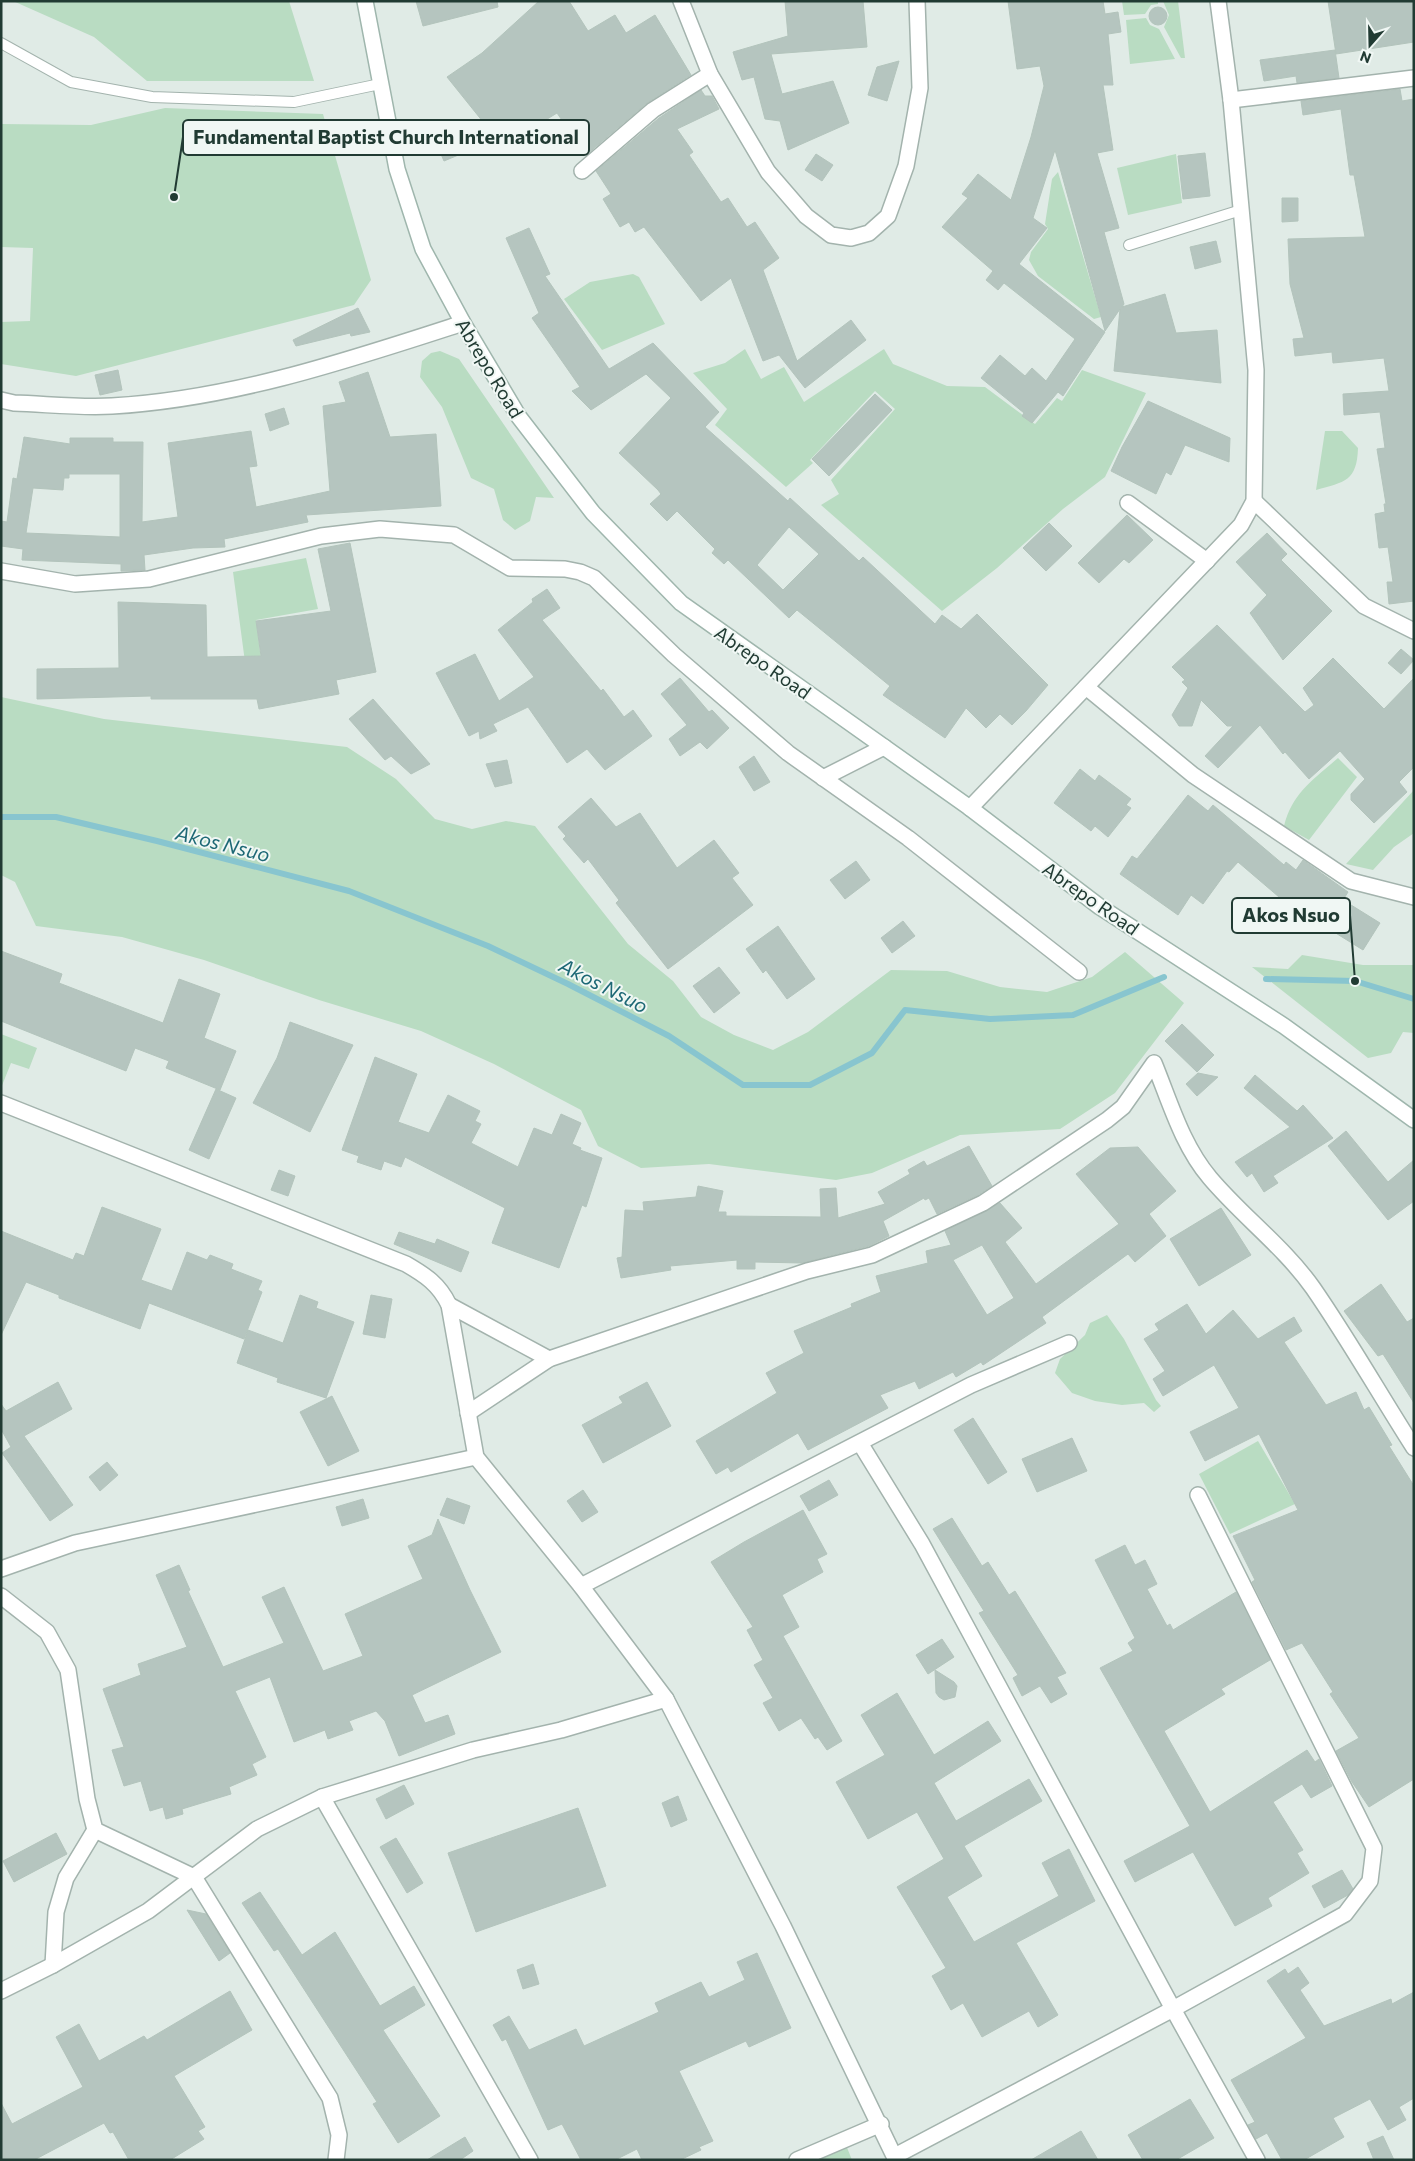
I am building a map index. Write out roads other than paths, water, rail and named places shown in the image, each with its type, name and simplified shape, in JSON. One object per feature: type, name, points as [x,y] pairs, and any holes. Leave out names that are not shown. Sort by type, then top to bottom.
[{"type":"street","name":"Abrepo Road","points":[[365,1],[397,169],[423,249],[463,323],[519,417],[593,513],[681,603],[970,808],[1100,907],[1284,1026],[1414,1120]]},
{"type":"street","points":[[681,1],[710,74],[768,172],[806,216],[831,235],[851,238],[869,233],[888,216],[906,166],[920,88],[916,1]]},
{"type":"street","points":[[970,808],[1241,525],[1254,501],[1256,370],[1231,100],[1218,1]]},
{"type":"street","points":[[582,171],[653,110],[710,74]]},
{"type":"street","points":[[1231,100],[1414,78]]},
{"type":"street","points":[[1,400],[14,403],[112,406],[204,396],[297,374],[463,323]]},
{"type":"street","points":[[1254,501],[1364,606],[1414,631]]},
{"type":"street","points":[[1128,502],[1207,561]]},
{"type":"street","points":[[1,571],[75,584],[149,579],[321,536],[380,529],[454,535],[510,568],[565,569],[580,572],[594,578],[681,662],[788,753],[908,838],[1079,972]]},
{"type":"street","points":[[1086,688],[1193,775],[1351,882],[1414,897]]},
{"type":"street","points":[[823,778],[884,747]]},
{"type":"street","points":[[468,1413],[548,1359],[807,1271],[872,1255],[983,1203],[1107,1120],[1123,1107],[1154,1063],[1188,1146],[1197,1160],[1210,1178],[1273,1241],[1313,1287],[1414,1448]]},
{"type":"street","points":[[1,1103],[406,1264],[426,1276],[443,1292],[449,1304],[476,1457],[581,1586],[666,1699],[783,1926],[896,2158],[1346,1914],[1370,1881],[1374,1848],[1198,1495]]},
{"type":"street","points":[[449,1304],[548,1359]]},
{"type":"street","points":[[581,1586],[971,1385],[1069,1343]]},
{"type":"street","points":[[860,1443],[922,1544],[1173,2009],[1257,2160]]},
{"type":"street","points":[[1,1569],[75,1543],[476,1457]]},
{"type":"street","points":[[1,1596],[47,1632],[68,1670],[87,1800],[95,1830],[66,1878],[56,1912],[53,1965]]},
{"type":"street","points":[[1,1991],[53,1965],[148,1911],[257,1829],[322,1797],[474,1750],[561,1730],[666,1699]]},
{"type":"street","points":[[322,1797],[530,2160]]},
{"type":"street","points":[[95,1830],[194,1877],[330,2098],[339,2135],[336,2160]]},
{"type":"street","points":[[797,2160],[880,2124]]},
{"type":"lane","points":[[1,43],[71,82],[152,97],[294,102],[380,84]]},
{"type":"lane","points":[[1129,245],[1241,210]]},
{"type":"waterway","name":"Akos Nsuo","points":[[1,817],[56,817],[349,891],[488,946],[568,984],[669,1036],[743,1085],[810,1085],[872,1053],[905,1010],[990,1019],[1073,1015],[1164,977]]},
{"type":"waterway","name":"Akos Nsuo","points":[[1266,979],[1355,981],[1414,999]]},
{"type":"place","name":"Fundamental Baptist Church International","points":[[174,197]]},
{"type":"place","name":"Akos Nsuo","points":[[1355,981]]}]
